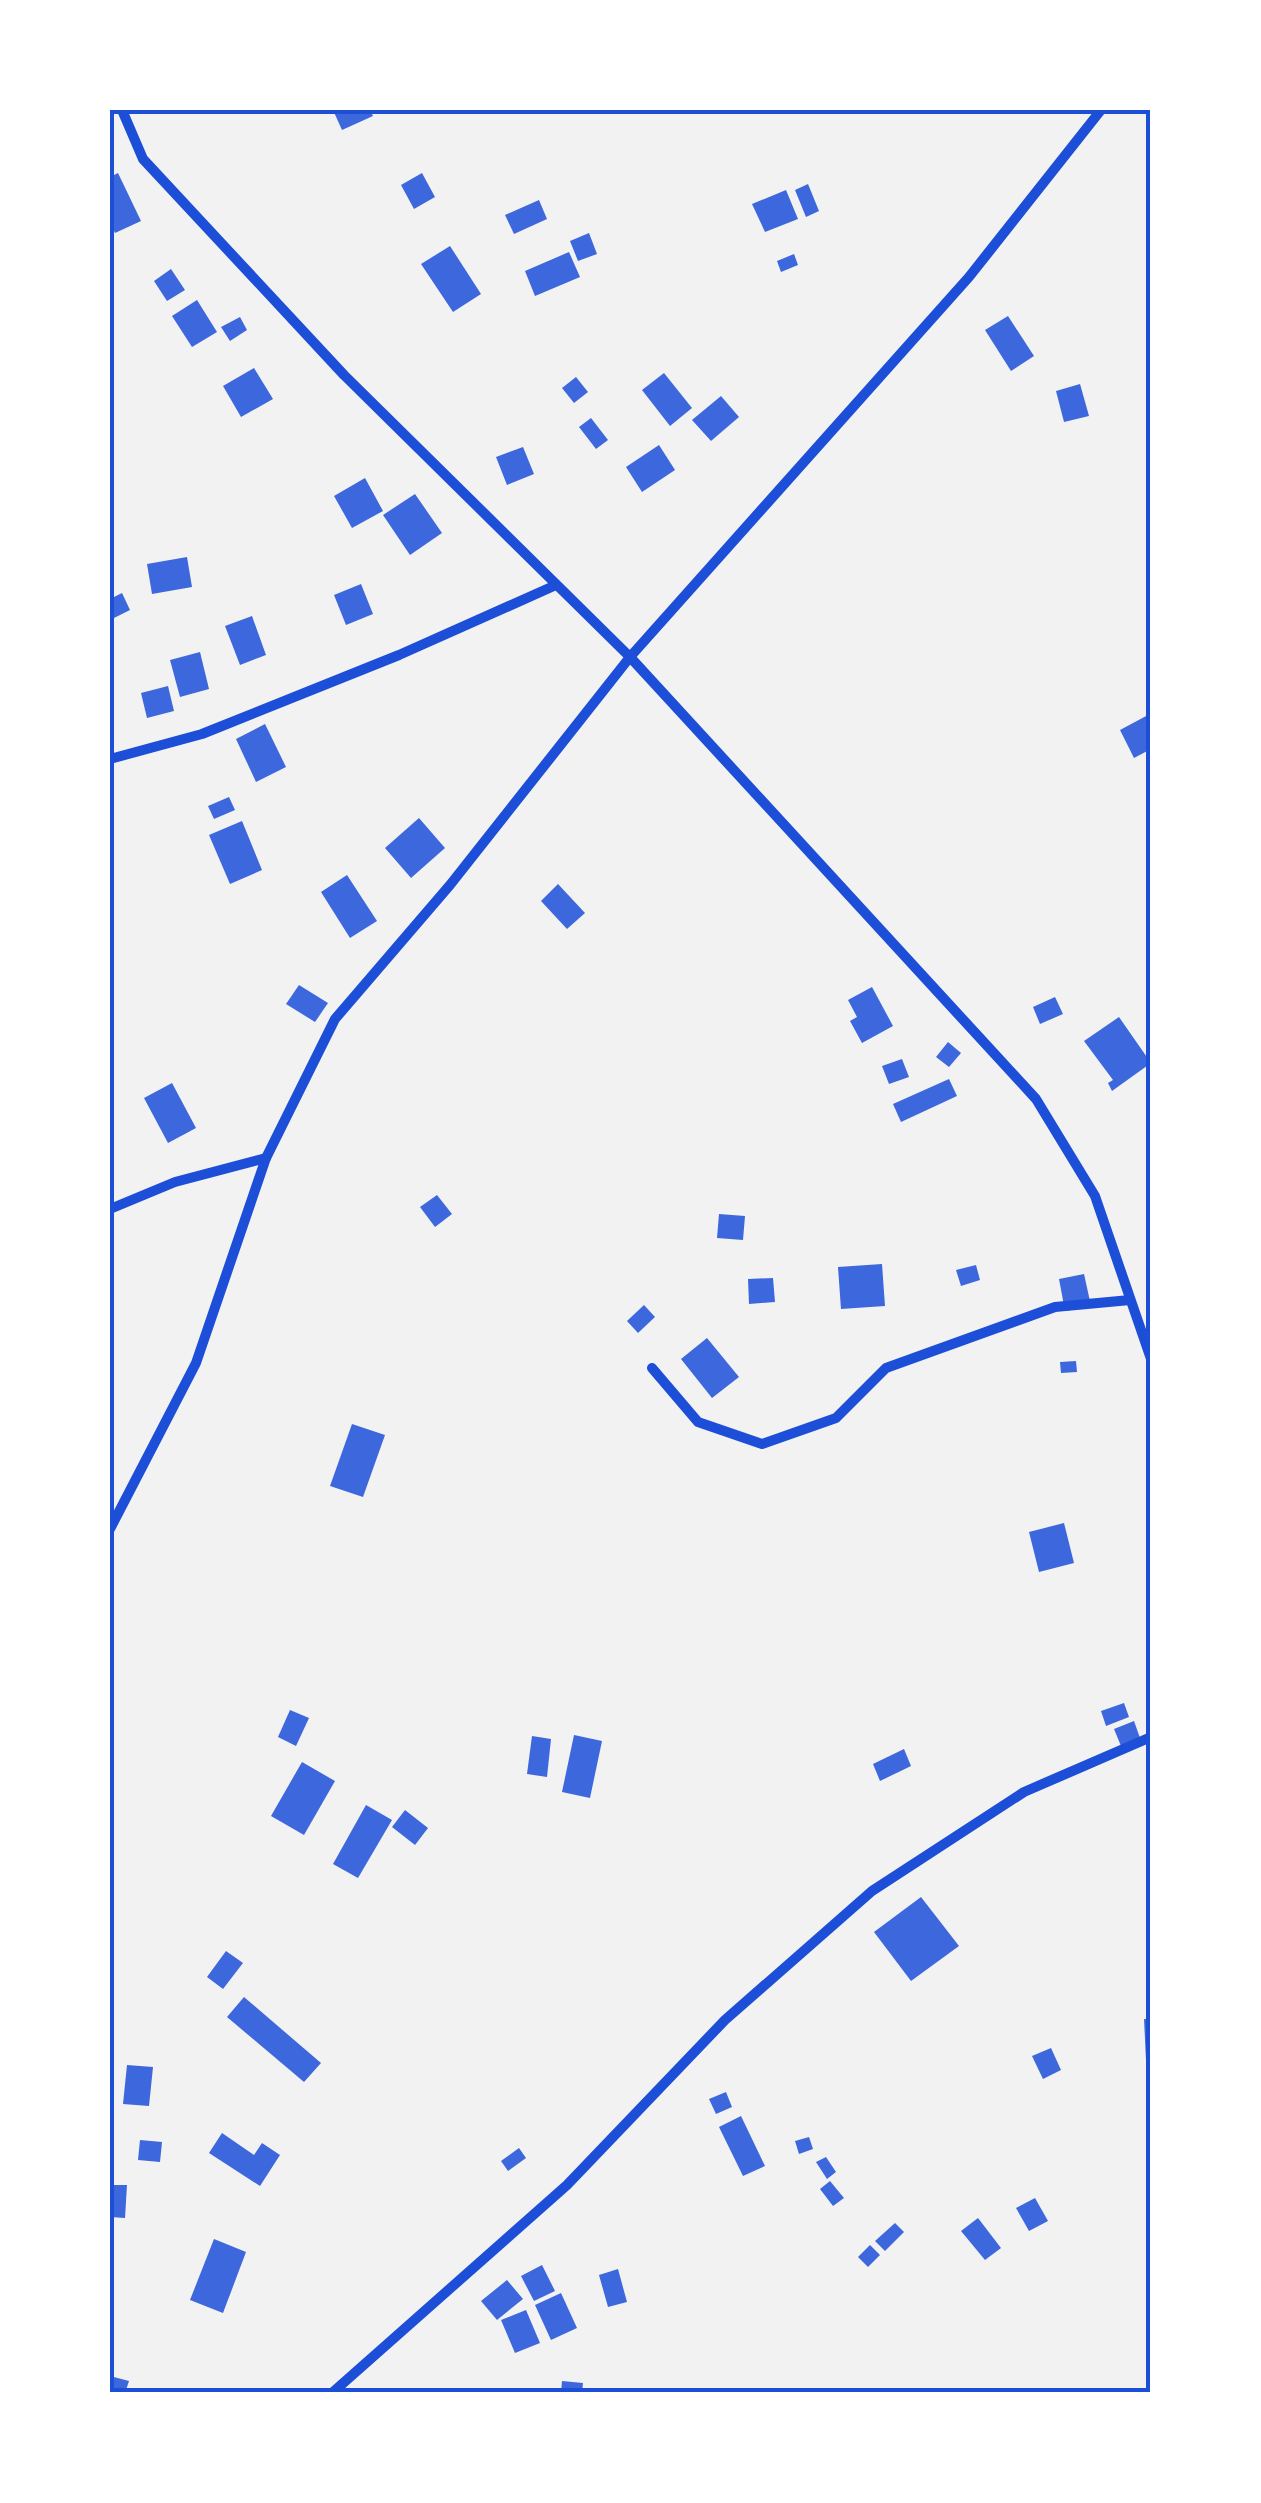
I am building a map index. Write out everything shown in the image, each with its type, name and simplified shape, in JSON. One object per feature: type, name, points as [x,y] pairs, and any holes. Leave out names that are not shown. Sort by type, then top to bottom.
[{"type":"street","points":[[122,110],[143,159],[156,174],[344,375],[630,658],[1036,1099],[1095,1196],[1151,1359]]},
{"type":"street","points":[[110,1529],[196,1363],[266,1158],[336,1019],[450,885],[630,658],[970,277],[1101,110]]},
{"type":"street","points":[[110,759],[220,726],[399,655],[556,584]]},
{"type":"street","points":[[110,1210],[175,1182],[266,1158]]},
{"type":"street","points":[[652,1368],[698,1422],[762,1444],[836,1418],[886,1368],[1055,1307],[1130,1300]]},
{"type":"street","points":[[332,2393],[568,2184],[725,2020],[872,1891],[1024,1792],[1151,1737]]},
{"type":"building","points":[[333,110],[370,110],[373,116],[342,130]]},
{"type":"building","points":[[118,173],[141,221],[115,233],[110,222],[110,177]]},
{"type":"building","points":[[422,173],[435,197],[414,209],[401,185]]},
{"type":"building","points":[[808,184],[819,211],[806,217],[795,190]]},
{"type":"building","points":[[786,190],[798,219],[765,232],[752,204]]},
{"type":"building","points":[[539,200],[547,219],[514,234],[505,215]]},
{"type":"building","points":[[589,233],[597,254],[578,261],[570,241]]},
{"type":"building","points":[[450,246],[481,294],[453,312],[421,264]]},
{"type":"building","points":[[569,252],[580,277],[535,296],[525,271]]},
{"type":"building","points":[[794,254],[798,265],[781,272],[777,261]]},
{"type":"building","points":[[171,269],[185,290],[167,301],[154,281]]},
{"type":"building","points":[[197,300],[217,332],[192,347],[172,316]]},
{"type":"building","points":[[1008,316],[1034,356],[1011,371],[985,330]]},
{"type":"building","points":[[240,317],[247,330],[230,341],[221,327]]},
{"type":"building","points":[[254,368],[273,399],[241,417],[223,386]]},
{"type":"building","points":[[664,373],[692,408],[670,426],[642,390]]},
{"type":"building","points":[[576,377],[588,392],[574,403],[562,388]]},
{"type":"building","points":[[1080,384],[1089,416],[1064,422],[1056,391]]},
{"type":"building","points":[[721,396],[739,417],[711,441],[692,420]]},
{"type":"building","points":[[591,418],[608,440],[596,449],[579,427]]},
{"type":"building","points":[[659,445],[675,470],[642,492],[626,467]]},
{"type":"building","points":[[523,447],[534,474],[507,485],[496,457]]},
{"type":"building","points":[[365,478],[383,511],[352,528],[334,496]]},
{"type":"building","points":[[415,494],[442,533],[410,555],[383,515]]},
{"type":"building","points":[[187,557],[192,587],[152,594],[147,564]]},
{"type":"building","points":[[361,584],[373,614],[346,625],[334,595]]},
{"type":"building","points":[[122,593],[130,610],[110,620],[110,599]]},
{"type":"building","points":[[252,616],[266,655],[240,665],[225,626]]},
{"type":"building","points":[[200,652],[209,689],[180,697],[170,660]]},
{"type":"building","points":[[168,686],[174,711],[147,718],[141,693]]},
{"type":"building","points":[[1148,715],[1151,749],[1134,758],[1120,730]]},
{"type":"building","points":[[265,724],[286,767],[256,782],[236,739]]},
{"type":"building","points":[[229,797],[235,810],[214,819],[208,806]]},
{"type":"building","points":[[419,818],[445,848],[411,878],[385,848]]},
{"type":"building","points":[[242,821],[262,870],[230,884],[209,835]]},
{"type":"building","points":[[347,875],[377,921],[350,938],[321,892]]},
{"type":"building","points":[[558,884],[585,913],[567,929],[541,901]]},
{"type":"building","points":[[299,985],[328,1003],[315,1022],[286,1004]]},
{"type":"building","points":[[872,987],[893,1026],[862,1043],[850,1021],[857,1017],[848,1000]]},
{"type":"building","points":[[1055,997],[1063,1014],[1040,1024],[1033,1007]]},
{"type":"building","points":[[1119,1017],[1151,1063],[1112,1091],[1108,1083],[1113,1080],[1084,1041]]},
{"type":"building","points":[[948,1042],[961,1053],[949,1067],[936,1057]]},
{"type":"building","points":[[902,1059],[909,1077],[889,1084],[882,1066]]},
{"type":"building","points":[[949,1079],[957,1096],[901,1122],[893,1104]]},
{"type":"building","points":[[172,1083],[196,1128],[168,1143],[144,1098]]},
{"type":"building","points":[[437,1195],[452,1214],[435,1227],[420,1207]]},
{"type":"building","points":[[719,1214],[745,1216],[743,1240],[717,1238]]},
{"type":"building","points":[[882,1264],[885,1306],[841,1309],[838,1267]]},
{"type":"building","points":[[976,1265],[980,1280],[961,1286],[956,1270]]},
{"type":"building","points":[[1084,1274],[1091,1306],[1065,1311],[1059,1279]]},
{"type":"building","points":[[773,1278],[775,1302],[749,1304],[748,1279]]},
{"type":"building","points":[[644,1305],[655,1317],[638,1333],[627,1321]]},
{"type":"building","points":[[707,1338],[739,1377],[712,1398],[681,1359]]},
{"type":"building","points":[[1076,1361],[1077,1372],[1061,1373],[1060,1362]]},
{"type":"building","points":[[352,1424],[385,1435],[363,1497],[330,1486]]},
{"type":"building","points":[[1064,1523],[1074,1563],[1039,1572],[1029,1532]]},
{"type":"building","points":[[1124,1703],[1129,1717],[1106,1726],[1101,1711]]},
{"type":"building","points":[[290,1710],[309,1718],[296,1746],[278,1737]]},
{"type":"building","points":[[1134,1721],[1140,1738],[1121,1746],[1114,1729]]},
{"type":"building","points":[[574,1735],[602,1741],[590,1798],[562,1792]]},
{"type":"building","points":[[532,1736],[551,1739],[547,1777],[527,1774]]},
{"type":"building","points":[[904,1749],[911,1766],[880,1781],[873,1764]]},
{"type":"building","points":[[302,1762],[335,1781],[304,1835],[271,1816]]},
{"type":"building","points":[[366,1805],[392,1820],[358,1878],[333,1864]]},
{"type":"building","points":[[405,1810],[428,1828],[415,1845],[392,1827]]},
{"type":"building","points":[[921,1897],[959,1946],[911,1981],[874,1932]]},
{"type":"building","points":[[226,1951],[243,1963],[223,1989],[207,1977]]},
{"type":"building","points":[[244,1997],[321,2063],[304,2082],[227,2017]]},
{"type":"building","points":[[1144,2019],[1151,2019],[1151,2060],[1146,2060]]},
{"type":"building","points":[[1051,2048],[1061,2070],[1043,2079],[1032,2056]]},
{"type":"building","points":[[127,2065],[153,2067],[149,2106],[123,2104]]},
{"type":"building","points":[[726,2092],[732,2107],[716,2114],[709,2099]]},
{"type":"building","points":[[741,2116],[765,2166],[743,2176],[719,2127]]},
{"type":"building","points":[[222,2133],[254,2155],[262,2143],[280,2155],[260,2186],[209,2153]]},
{"type":"building","points":[[809,2137],[813,2149],[799,2154],[795,2141]]},
{"type":"building","points":[[140,2140],[162,2142],[160,2162],[138,2160]]},
{"type":"building","points":[[519,2148],[526,2158],[508,2171],[501,2161]]},
{"type":"building","points":[[826,2157],[836,2172],[827,2179],[816,2162]]},
{"type":"building","points":[[830,2181],[844,2198],[833,2206],[820,2189]]},
{"type":"building","points":[[110,2185],[127,2185],[125,2218],[110,2217]]},
{"type":"building","points":[[1035,2198],[1048,2221],[1029,2231],[1016,2208]]},
{"type":"building","points":[[978,2218],[1001,2248],[985,2260],[961,2231]]},
{"type":"building","points":[[895,2223],[904,2232],[885,2251],[875,2241]]},
{"type":"building","points":[[214,2239],[246,2252],[223,2313],[190,2300]]},
{"type":"building","points":[[870,2245],[880,2255],[868,2267],[858,2257]]},
{"type":"building","points":[[542,2265],[555,2291],[534,2301],[521,2276]]},
{"type":"building","points":[[618,2269],[627,2302],[608,2307],[599,2275]]},
{"type":"building","points":[[507,2280],[523,2299],[497,2320],[481,2301]]},
{"type":"building","points":[[561,2293],[577,2328],[551,2340],[535,2305]]},
{"type":"building","points":[[526,2310],[540,2343],[515,2353],[501,2320]]},
{"type":"building","points":[[110,2376],[129,2381],[125,2393],[110,2393]]},
{"type":"building","points":[[562,2381],[583,2383],[582,2393],[561,2393]]}]
